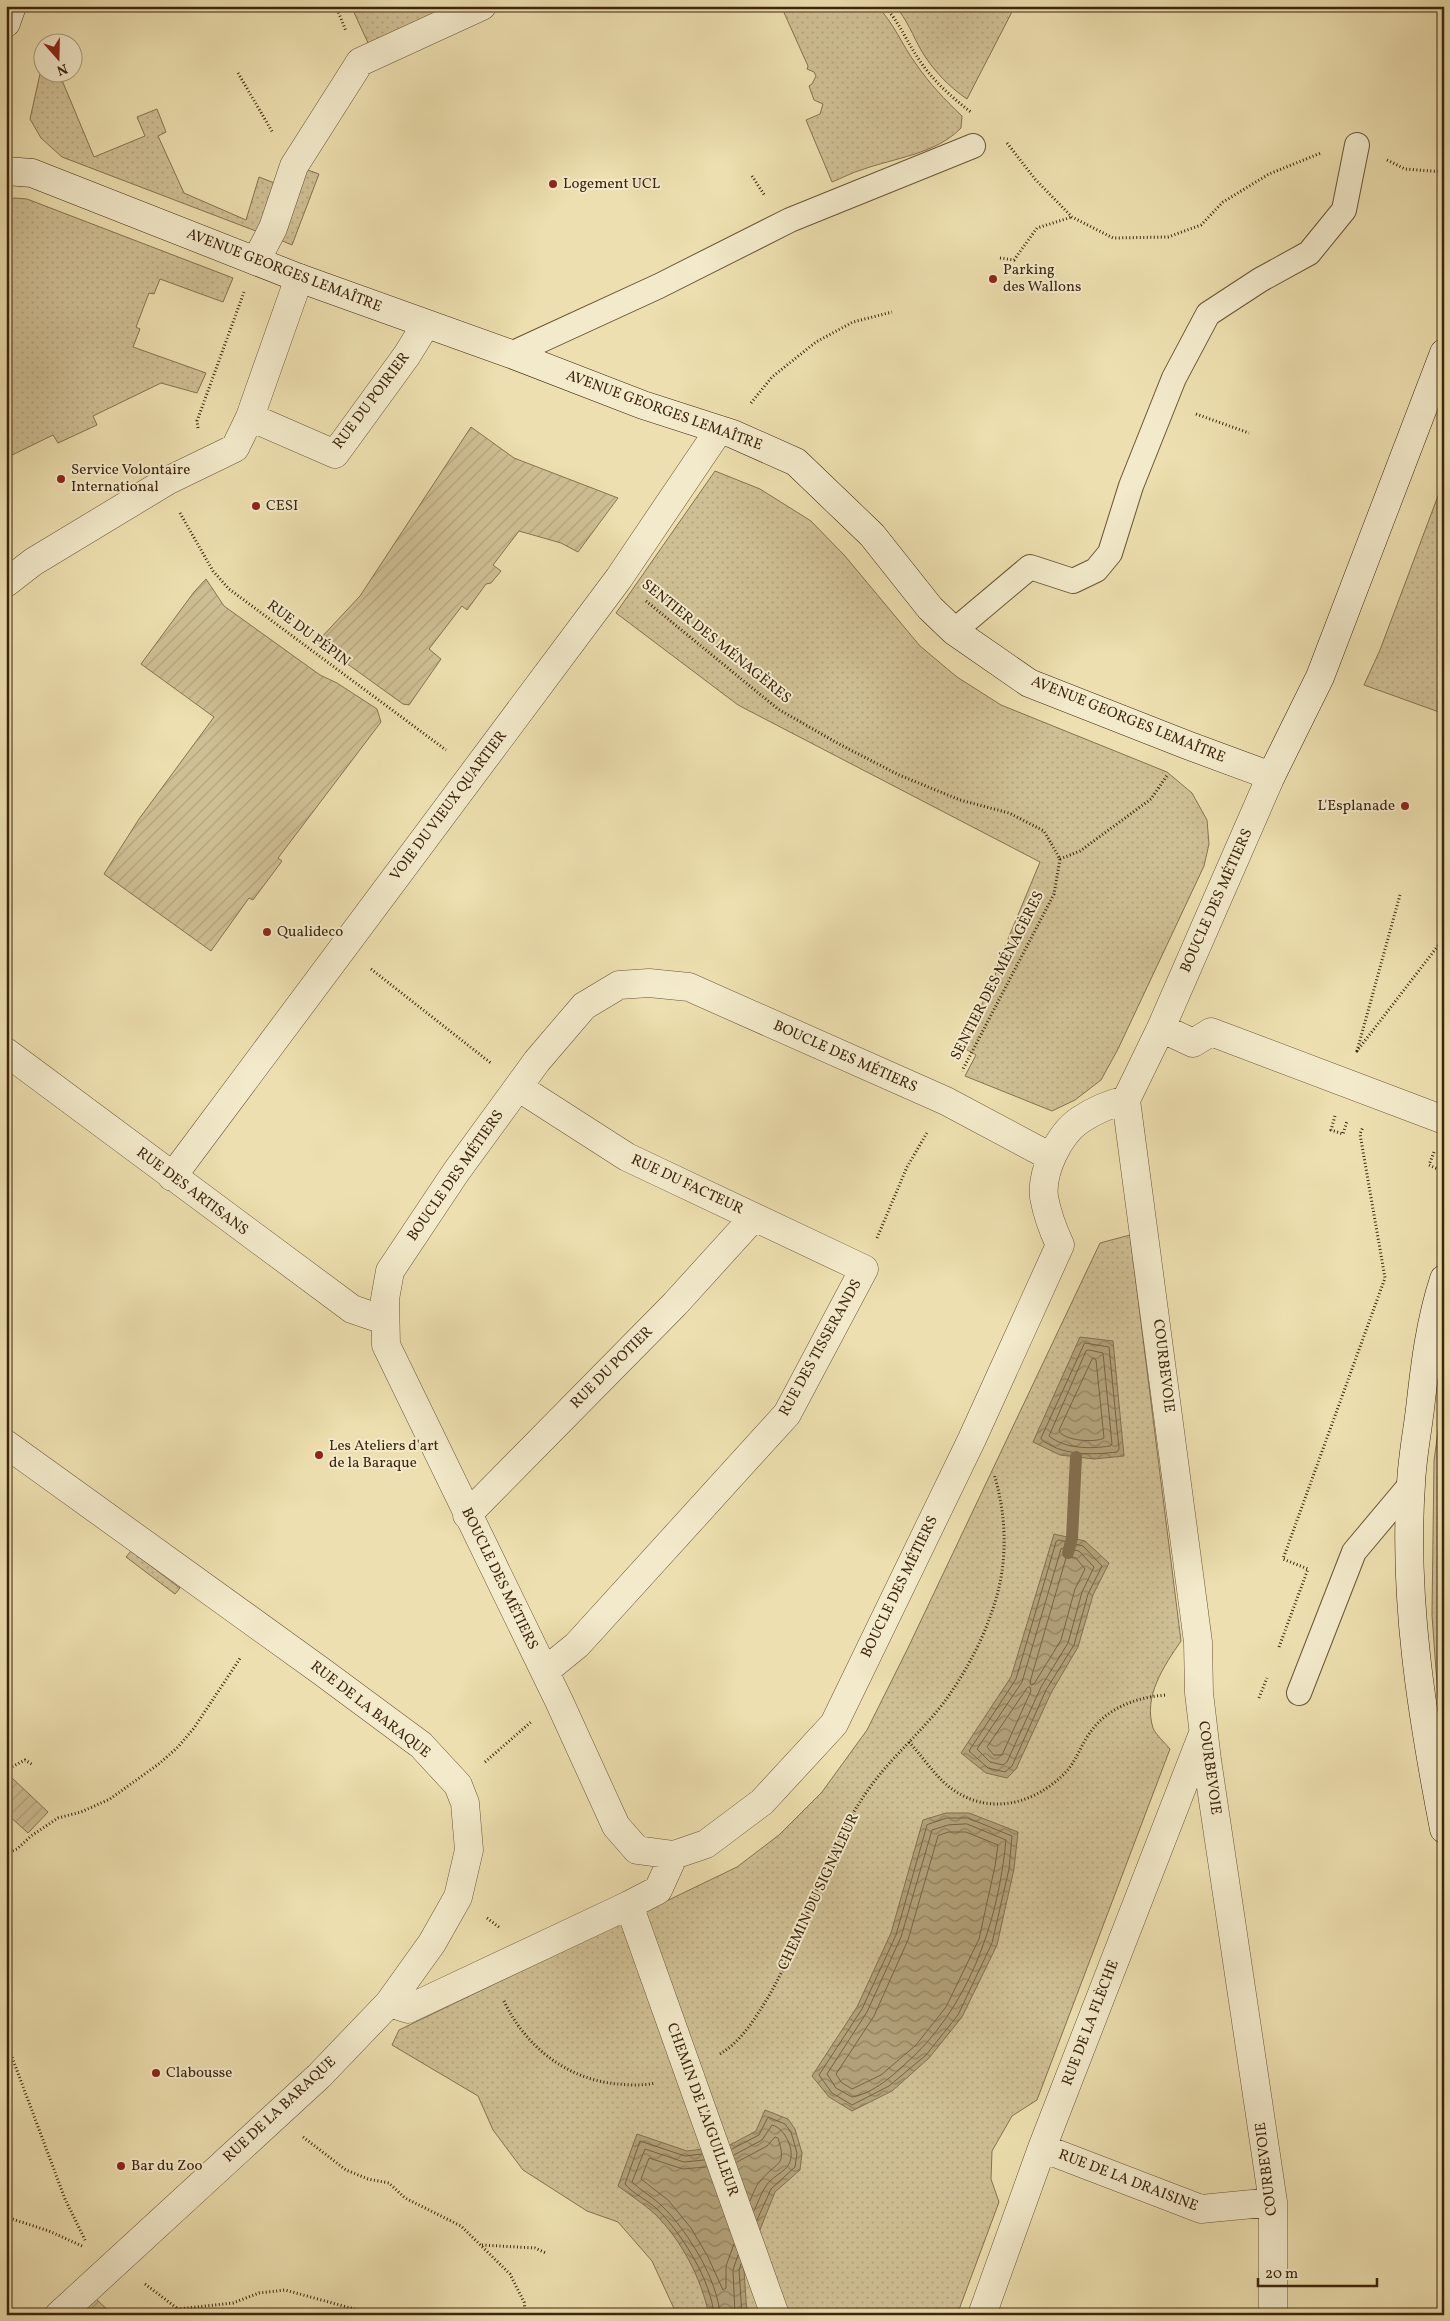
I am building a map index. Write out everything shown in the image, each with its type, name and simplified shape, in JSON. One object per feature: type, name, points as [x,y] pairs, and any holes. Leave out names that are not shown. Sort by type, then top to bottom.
[{"type":"street","points":[[6,23],[12,6]]},
{"type":"street","points":[[256,261],[273,228],[294,166],[360,62],[482,6]]},
{"type":"street","name":"AVENUE GEORGES LEMAÎTRE","points":[[6,170],[32,174],[299,278],[511,354],[642,405],[726,432],[796,462],[872,535],[930,608],[954,631],[1029,683],[1187,746],[1271,776]]},
{"type":"street","points":[[6,583],[33,562],[167,481],[235,448],[250,417],[299,278]]},
{"type":"street","name":"RUE DU POIRIER","points":[[250,417],[335,454],[407,355],[426,324]]},
{"type":"street","points":[[1271,776],[1320,677],[1444,353]]},
{"type":"street","name":"VOIE DU VIEUX QUARTIER","points":[[172,1177],[726,432]]},
{"type":"street","name":"BOUCLE DES MÉTIERS","points":[[1051,1157],[946,1102],[689,987],[649,983],[619,985],[584,1006],[537,1061],[456,1172],[390,1271],[385,1299],[386,1345],[467,1515],[560,1700],[616,1826],[637,1850],[674,1855],[706,1844],[762,1802],[834,1724],[972,1440],[1060,1245],[1048,1215],[1044,1196],[1045,1177],[1051,1157],[1078,1121],[1107,1105],[1126,1100],[1161,1028],[1271,776]]},
{"type":"street","points":[[1161,1028],[1193,1043],[1211,1032],[1444,1120]]},
{"type":"street","name":"RUE DES ARTISANS","points":[[6,1052],[352,1309],[384,1320]]},
{"type":"street","name":"RUE DU FACTEUR","points":[[518,1087],[627,1157],[864,1269]]},
{"type":"street","name":"COURBEVOIE","points":[[1126,1100],[1144,1222],[1198,1642],[1199,1693],[1204,1732],[1273,2202],[1273,2315]]},
{"type":"street","name":"RUE DU POTIER","points":[[467,1515],[675,1304],[754,1217]]},
{"type":"street","name":"RUE DES TISSERANDS","points":[[545,1671],[577,1645],[787,1414],[864,1269]]},
{"type":"street","points":[[1444,1279],[1434,1311],[1427,1347],[1411,1484],[1409,1577],[1417,1668],[1430,1761],[1444,1829]]},
{"type":"street","name":"RUE DE LA BARAQUE","points":[[6,1444],[261,1627],[420,1745],[458,1785],[465,1803],[469,1850],[458,1897],[432,1943],[389,2003],[319,2076],[59,2315]]},
{"type":"street","name":"RUE DE LA FLÈCHE","points":[[982,2315],[1042,2148],[1204,1732]]},
{"type":"street","points":[[1430,1761],[1444,1786]]},
{"type":"street","points":[[389,2003],[408,2009],[630,1905],[658,1890],[674,1855]]},
{"type":"street","name":"CHEMIN DE L'AIGUILLEUR","points":[[630,1905],[771,2304]]},
{"type":"street","name":"RUE DE LA DRAISINE","points":[[1042,2148],[1201,2209],[1273,2202]]},
{"type":"lane","points":[[954,631],[1030,567],[1073,580],[1096,570],[1110,553],[1131,486],[1174,378],[1208,314],[1260,280],[1309,253],[1344,210],[1357,145]]},
{"type":"lane","points":[[511,354],[659,286],[790,220],[973,146]]},
{"type":"lane","points":[[1299,1693],[1354,1552],[1411,1484]]},
{"type":"path","points":[[884,6],[893,15],[916,56],[944,91],[978,118]]},
{"type":"path","points":[[238,73],[294,166]]},
{"type":"path","points":[[1035,179],[1072,217],[1113,238],[1168,237],[1201,225],[1223,202],[1269,174]]},
{"type":"path","points":[[1000,258],[1014,260],[1036,228],[1072,217]]},
{"type":"path","points":[[203,465],[197,421],[256,261]]},
{"type":"path","points":[[726,432],[772,377],[816,342],[853,322],[892,312]]},
{"type":"path","points":[[1191,412],[1249,433]]},
{"type":"path","name":"RUE DU PÉPIN","points":[[167,481],[185,524],[213,571],[229,589],[475,772]]},
{"type":"path","name":"SENTIER DES MÉNAGÈRES","points":[[619,578],[668,621],[778,708],[839,744],[899,775],[960,800],[1010,814],[1044,831],[1060,859],[1054,894],[946,1102]]},
{"type":"path","points":[[1060,859],[1080,852],[1151,799],[1187,746]]},
{"type":"path","points":[[1400,895],[1357,1051],[1444,938]]},
{"type":"path","points":[[344,946],[518,1087]]},
{"type":"path","name":"RUE DES TISSERANDS","points":[[864,1269],[907,1166],[946,1102]]},
{"type":"path","points":[[1277,1652],[1308,1569],[1283,1559],[1385,1278],[1360,1134]]},
{"type":"path","points":[[1436,1147],[1429,1165],[1442,1171],[1444,1166]]},
{"type":"path","name":"CHEMIN DU SIGNALEUR","points":[[489,1970],[513,2020],[537,2048],[562,2067],[598,2082],[631,2086],[651,2084],[688,2073],[734,2045],[756,2017],[787,1963],[838,1842],[868,1790],[945,1701],[971,1658],[991,1615],[1003,1575],[1005,1544],[1001,1498],[993,1470],[972,1440]]},
{"type":"path","points":[[6,1853],[17,1849],[31,1836],[58,1818],[81,1812],[110,1799],[160,1763],[194,1728],[261,1627]]},
{"type":"path","points":[[1259,1698],[1270,1670]]},
{"type":"path","points":[[909,1742],[947,1785],[971,1801],[1009,1805],[1024,1800],[1067,1772],[1092,1729],[1113,1709],[1150,1696],[1199,1693]]},
{"type":"path","points":[[458,1785],[542,1712],[560,1700]]},
{"type":"path","points":[[6,1770],[25,1760],[34,1765]]},
{"type":"path","points":[[458,1897],[530,1951]]},
{"type":"path","points":[[6,2041],[65,2199],[90,2249],[49,2231],[6,2216]]},
{"type":"path","points":[[278,2112],[311,2145],[346,2170],[368,2179],[388,2183],[405,2198],[461,2226],[510,2274],[524,2302],[526,2315]]},
{"type":"path","points":[[481,2245],[535,2248],[546,2253]]},
{"type":"path","points":[[116,2262],[186,2315]]},
{"type":"path","points":[[177,2309],[233,2303],[258,2293],[285,2290],[376,2315]]},
{"type":"shaded area","points":[[351,6],[456,6],[369,45]]},
{"type":"shaded area","points":[[781,6],[877,6],[926,78],[962,116],[961,128],[951,137],[927,150],[857,171],[832,182],[806,120],[820,114],[823,104],[814,100],[809,86],[816,76],[814,72],[807,69],[808,66]]},
{"type":"shaded area","points":[[895,6],[1015,6],[967,99],[947,83],[930,64]]},
{"type":"shaded area","points":[[38,82],[63,82],[94,157],[145,136],[137,117],[157,109],[166,132],[158,136],[184,193],[246,220],[259,177],[277,184],[261,233],[62,157],[41,138],[30,119]]},
{"type":"shaded area","points":[[305,169],[319,174],[292,245],[278,239]]},
{"type":"shaded area","points":[[15,198],[27,199],[233,278],[223,302],[160,279],[154,294],[149,293],[136,327],[140,329],[133,347],[206,373],[197,393],[161,383],[93,416],[97,425],[58,443],[53,435],[6,458],[6,200]]},
{"type":"shaded area","points":[[471,427],[514,458],[618,498],[578,552],[561,543],[519,531],[493,565],[501,571],[491,583],[486,584],[467,610],[462,606],[429,649],[441,659],[409,705],[403,704],[317,642],[360,596]]},
{"type":"shaded area","points":[[715,471],[760,489],[811,521],[845,556],[920,646],[957,677],[1001,705],[1167,772],[1192,793],[1207,820],[1209,844],[1204,866],[1118,1049],[1101,1080],[1075,1100],[1052,1111],[965,1076],[976,1055],[962,1047],[995,976],[998,963],[1040,862],[738,705],[616,613]]},
{"type":"shaded area","points":[[1444,480],[1444,699],[1439,712],[1364,685],[1380,650]]},
{"type":"shaded area","points":[[206,579],[224,606],[320,675],[337,683],[377,709],[381,722],[278,858],[282,861],[253,900],[249,898],[211,951],[104,874],[139,819],[214,717],[141,664],[194,592]]},
{"type":"shaded area","points":[[1130,1235],[1181,1641],[1162,1671],[1153,1693],[1151,1704],[1153,1728],[1170,1749],[1037,2100],[1012,2116],[992,2151],[991,2179],[999,2202],[957,2315],[677,2315],[652,2261],[618,2222],[587,2211],[523,2170],[493,2130],[478,2096],[392,2045],[399,2030],[737,1867],[779,1835],[822,1792],[867,1730],[907,1650],[1100,1243]]},
{"type":"shaded area","points":[[1444,1386],[1444,1724],[1438,1698],[1432,1615],[1434,1461]]},
{"type":"shaded area","points":[[131,1551],[180,1588],[175,1594],[126,1557]]},
{"type":"shaded area","points":[[10,1776],[48,1812],[28,1833],[6,1813],[6,1780]]},
{"type":"shaded area","points":[[94,2297],[113,2315],[81,2315]]},
{"type":"water","points":[[1080,1337],[1113,1341],[1124,1456],[1094,1459],[1060,1455],[1033,1442]]},
{"type":"water","points":[[1054,1534],[1085,1541],[1109,1563],[1093,1595],[1078,1647],[1051,1693],[1016,1769],[1007,1778],[986,1773],[961,1753],[1011,1677]]},
{"type":"water","points":[[946,1813],[969,1813],[1018,1832],[1014,1869],[997,1945],[962,2017],[929,2058],[892,2091],[852,2111],[829,2097],[812,2076],[857,2007],[891,1933],[923,1820]]},
{"type":"water","points":[[765,2110],[788,2119],[795,2129],[802,2153],[800,2170],[775,2192],[744,2270],[747,2315],[709,2315],[696,2274],[674,2236],[655,2214],[618,2186],[637,2134],[687,2151],[728,2146],[756,2131]]},
{"type":"waterway","points":[[1068,1553],[1072,1538],[1076,1457]]},
{"type":"place","name":"Logement UCL","points":[[553,184]]},
{"type":"place","name":"Parking des Wallons","points":[[993,279]]},
{"type":"place","name":"Service Volontaire International","points":[[61,479]]},
{"type":"place","name":"CESI","points":[[256,506]]},
{"type":"place","name":"L'Esplanade","points":[[1405,806]]},
{"type":"place","name":"Qualideco","points":[[267,932]]},
{"type":"place","name":"Les Ateliers d'art de la Baraque","points":[[319,1455]]},
{"type":"place","name":"Clabousse","points":[[156,2073]]},
{"type":"place","name":"Bar du Zoo","points":[[121,2166]]}]
